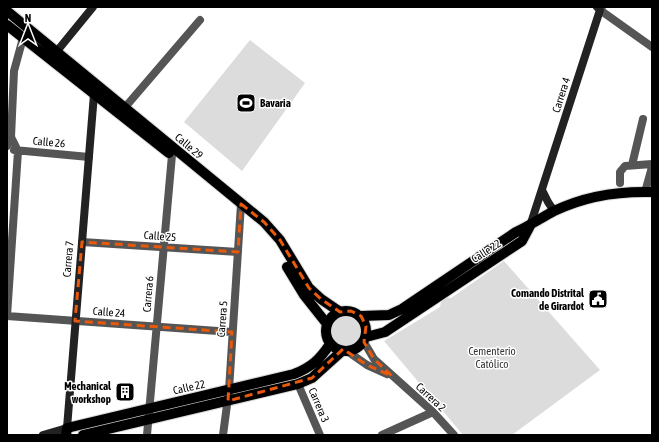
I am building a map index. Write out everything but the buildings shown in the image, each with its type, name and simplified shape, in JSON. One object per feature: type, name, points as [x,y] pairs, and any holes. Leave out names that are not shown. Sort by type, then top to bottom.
[{"type":"main road","name":"Calle 29","points":[[7,11],[53,55],[240,208],[261,228],[273,243],[304,295],[327,324]]},
{"type":"main road","name":"Calle 29","points":[[7,25],[23,38],[53,55]]},
{"type":"main road","name":"Calle 29","points":[[122,111],[172,155],[240,208],[264,222],[280,240],[309,288],[320,299],[340,312]]},
{"type":"main road","name":"Calle 22","points":[[361,316],[389,315],[402,309],[516,232],[570,204],[601,195],[619,192],[648,192]]},
{"type":"main road","name":"Calle 22","points":[[365,339],[385,332],[522,241],[530,226]]},
{"type":"main road","points":[[351,311],[361,316],[366,326],[365,339],[356,349],[344,351],[335,348],[330,344],[326,331],[330,318],[340,312],[351,311]]},
{"type":"main road","name":"Calle 22","points":[[66,432],[149,409],[294,374],[307,369],[321,357],[330,344]]},
{"type":"main road","name":"Calle 22","points":[[83,435],[298,384],[312,378],[344,351]]},
{"type":"street","points":[[53,55],[93,7]]},
{"type":"street","points":[[600,8],[652,47]]},
{"type":"street","name":"Carrera 4","points":[[530,226],[600,8]]},
{"type":"street","points":[[122,111],[200,20]]},
{"type":"street","points":[[7,146],[11,137],[10,71],[23,38]]},
{"type":"street","name":"Carrera 7","points":[[66,432],[95,89]]},
{"type":"street","points":[[632,165],[643,119]]},
{"type":"street","points":[[7,316],[10,233],[18,151],[11,137]]},
{"type":"street","name":"Calle 26","points":[[7,150],[89,157]]},
{"type":"street","name":"Carrera 6","points":[[147,435],[172,155]]},
{"type":"street","points":[[620,183],[620,172],[626,166],[652,165],[648,192]]},
{"type":"street","points":[[542,190],[554,211]]},
{"type":"street","name":"Carrera 5","points":[[223,435],[229,390],[240,208]]},
{"type":"street","name":"Calle 25","points":[[82,242],[238,252]]},
{"type":"street","name":"Calle 24","points":[[7,316],[232,332]]},
{"type":"street","name":"Carrera 2","points":[[365,339],[374,359],[433,412],[454,435]]},
{"type":"street","name":"Carrera 2","points":[[344,351],[367,365],[392,376]]},
{"type":"street","name":"Carrera 3","points":[[298,384],[320,435]]},
{"type":"street","points":[[382,435],[433,412]]},
{"type":"street","name":"Calle 22","points":[[43,435],[66,432]]},
{"type":"highlighted area","points":[[241,204],[264,222],[280,240],[309,288],[321,299],[340,312],[351,311],[361,316],[366,326],[364,342],[374,359],[392,376],[367,365],[343,349],[312,378],[228,401],[232,332],[75,321],[82,242],[238,252]]},
{"type":"green space","name":"Bavaria","points":[[250,40],[305,83],[242,171],[184,122]]},
{"type":"green space","name":"Cementerio Católico","points":[[504,261],[600,370],[512,435],[463,435],[384,341],[440,307],[443,299],[451,298]]},
{"type":"green space","points":[[343,315],[349,315],[358,319],[362,331],[358,343],[349,347],[343,347],[334,343],[330,334],[330,328],[334,319]]},
{"type":"place","name":"Bavaria","points":[[246,103]]},
{"type":"place","name":"Comando Distrital de Girardot","points":[[598,299]]},
{"type":"place","name":"Mechanical workshop","points":[[125,392]]}]
